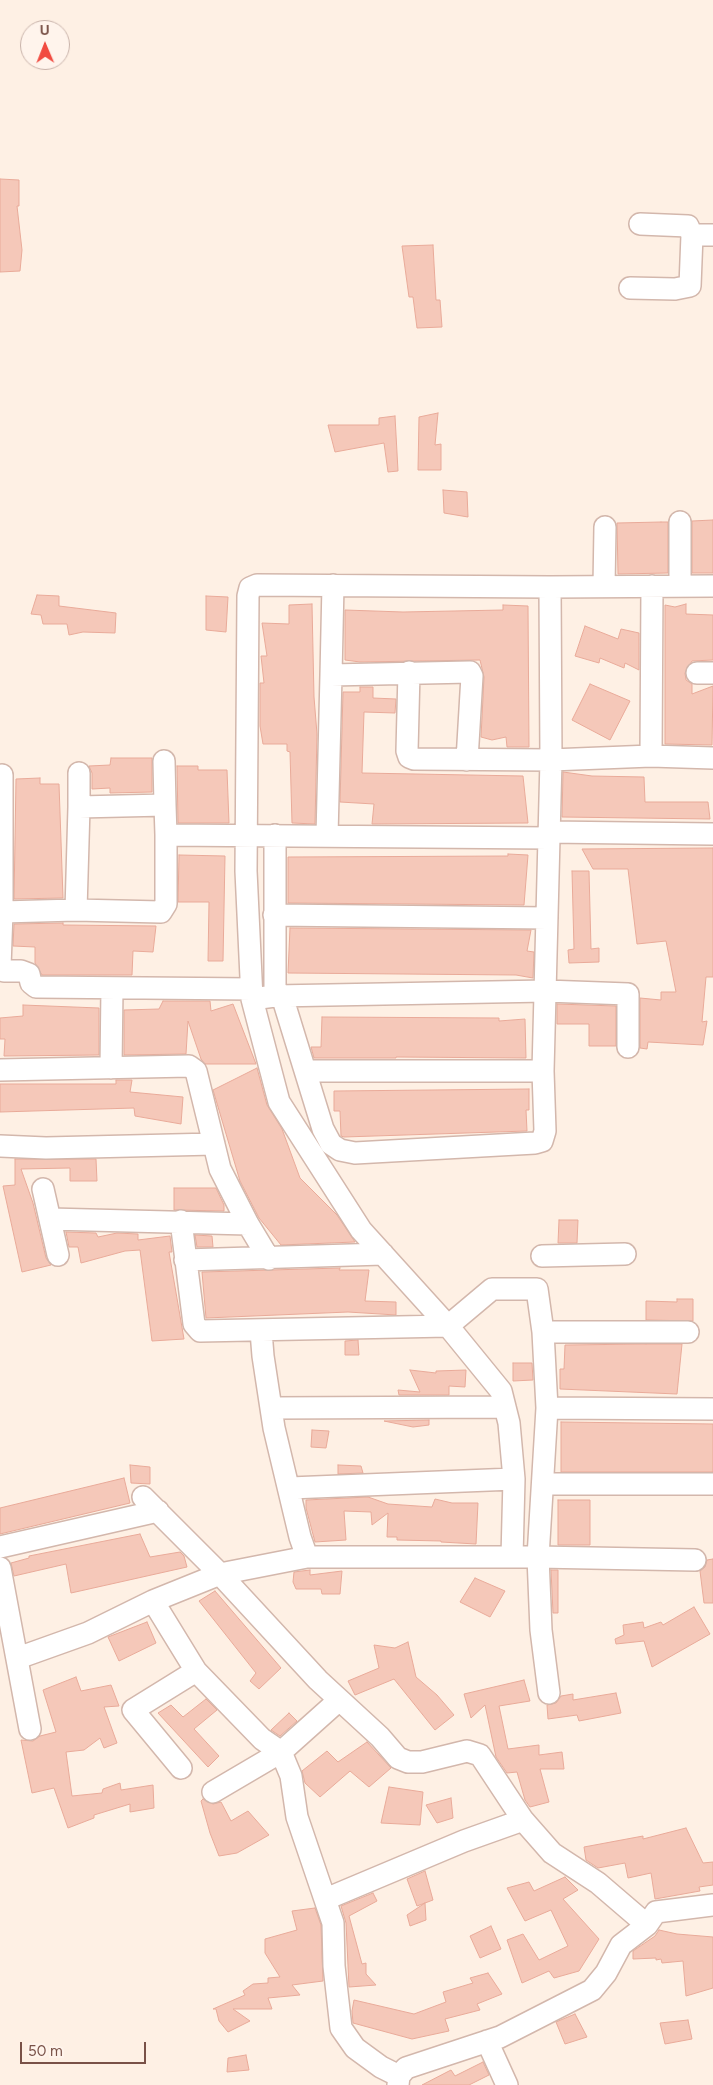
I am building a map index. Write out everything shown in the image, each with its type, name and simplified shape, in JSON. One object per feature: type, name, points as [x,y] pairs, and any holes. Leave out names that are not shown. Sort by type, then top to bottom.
[{"type":"street","points":[[630,288],[675,289],[690,286],[703,235],[688,226],[640,224]]},
{"type":"street","points":[[680,522],[680,586]]},
{"type":"street","points":[[604,586],[605,527]]},
{"type":"street","points":[[512,1557],[514,1479],[510,1423],[501,1391],[448,1326],[361,1230],[279,1102],[252,994],[247,910],[248,592],[257,585],[713,586]]},
{"type":"street","points":[[327,836],[333,585]]},
{"type":"street","points":[[651,756],[652,586]]},
{"type":"street","points":[[275,836],[274,915],[278,996],[306,1071],[323,1129],[331,1144],[340,1150],[354,1153],[535,1143],[542,1141],[545,1131],[543,1072],[551,760],[550,587]]},
{"type":"street","points":[[330,675],[465,671],[472,676],[467,760]]},
{"type":"street","points":[[409,672],[409,756],[414,759],[551,760],[651,756],[713,758]]},
{"type":"street","points":[[2,912],[76,910],[162,912],[166,904],[164,761]]},
{"type":"street","points":[[76,910],[80,807],[79,773]]},
{"type":"street","points":[[2,775],[0,967],[4,971],[21,971],[29,974],[31,983],[36,987],[112,988],[278,996],[546,991],[628,994],[628,1047]]},
{"type":"street","points":[[80,807],[166,804]]},
{"type":"street","points":[[166,834],[275,836],[713,834]]},
{"type":"street","points":[[274,915],[547,918]]},
{"type":"street","points":[[111,1068],[112,988]]},
{"type":"street","points":[[0,1070],[189,1066],[196,1070],[220,1169],[248,1224],[269,1259]]},
{"type":"street","points":[[306,1071],[543,1072]]},
{"type":"street","points":[[0,1146],[46,1148],[214,1144]]},
{"type":"street","points":[[43,1189],[58,1255]]},
{"type":"street","points":[[50,1219],[248,1224]]},
{"type":"street","points":[[182,1221],[185,1260],[196,1329],[261,1331],[448,1326],[492,1289],[537,1289]]},
{"type":"street","points":[[549,1693],[541,1630],[538,1557],[547,1408],[543,1332],[537,1289],[544,1251],[625,1254]]},
{"type":"street","points":[[185,1260],[269,1259],[383,1254]]},
{"type":"street","points":[[261,1331],[271,1408],[300,1538],[307,1557]]},
{"type":"street","points":[[543,1332],[688,1332]]},
{"type":"street","points":[[271,1408],[505,1406]]},
{"type":"street","points":[[547,1408],[713,1409]]},
{"type":"street","points":[[290,1488],[514,1479]]},
{"type":"street","points":[[543,1484],[713,1484]]},
{"type":"street","points":[[0,1547],[150,1504],[220,1574],[338,1701],[380,1738],[398,1758],[408,1762],[422,1762],[467,1751],[480,1755],[523,1820],[552,1853],[598,1883],[647,1925]]},
{"type":"street","points":[[18,1658],[88,1633],[153,1601],[220,1574],[307,1557],[538,1557],[695,1560]]},
{"type":"street","points":[[0,1568],[30,1729]]},
{"type":"street","points":[[153,1601],[196,1670],[262,1739],[281,1752],[291,1776],[298,1817],[333,1923],[334,1966],[341,2028],[355,2048],[399,2080],[406,2068],[500,2037],[592,1990],[606,1973],[621,1945],[647,1925],[656,1912],[713,1905]]},
{"type":"street","points":[[182,1768],[133,1710],[196,1670]]},
{"type":"street","points":[[213,1792],[281,1752],[338,1701]]},
{"type":"street","points":[[326,1899],[464,1841],[523,1820]]},
{"type":"street","points":[[487,2041],[507,2085]]},
{"type":"building","points":[[0,179],[19,180],[19,206],[17,206],[22,250],[20,271],[0,272]]},
{"type":"building","points":[[433,245],[436,300],[440,300],[442,327],[417,328],[413,297],[409,297],[402,246]]},
{"type":"building","points":[[438,413],[435,445],[441,444],[441,470],[418,470],[419,417]]},
{"type":"building","points":[[395,416],[398,471],[388,472],[384,443],[335,452],[328,425],[379,425],[379,418]]},
{"type":"building","points":[[443,490],[467,492],[468,517],[444,513]]},
{"type":"building","points":[[713,520],[713,573],[692,573],[692,521]]},
{"type":"building","points":[[668,522],[668,573],[618,574],[617,523]]},
{"type":"building","points":[[37,595],[59,596],[59,606],[116,613],[115,633],[83,632],[69,635],[67,624],[43,624],[41,615],[31,614]]},
{"type":"building","points":[[206,596],[228,597],[226,632],[206,630]]},
{"type":"building","points":[[312,604],[314,697],[317,734],[315,824],[292,823],[290,752],[287,751],[287,744],[263,744],[260,726],[260,683],[264,683],[261,656],[267,656],[262,623],[289,624],[289,605]]},
{"type":"building","points":[[686,604],[686,614],[713,615],[713,660],[692,661],[685,673],[686,680],[692,684],[692,694],[713,686],[712,745],[665,744],[665,605],[675,607]]},
{"type":"building","points":[[503,605],[528,606],[529,747],[507,747],[506,737],[492,740],[481,737],[484,677],[480,660],[360,662],[345,660],[345,610],[403,612],[503,610]]},
{"type":"building","points":[[585,626],[618,639],[621,629],[639,633],[639,670],[625,663],[624,668],[600,658],[599,663],[575,656]]},
{"type":"building","points":[[590,684],[630,701],[610,740],[572,720]]},
{"type":"building","points":[[360,687],[373,687],[373,698],[396,699],[395,713],[364,712],[362,773],[523,776],[528,823],[372,824],[374,804],[340,802],[343,692],[360,692]]},
{"type":"building","points":[[111,758],[152,758],[152,792],[110,793],[110,788],[92,789],[92,773],[89,766],[110,765]]},
{"type":"building","points":[[177,766],[198,766],[198,770],[227,770],[229,823],[178,823]]},
{"type":"building","points":[[563,772],[592,776],[644,777],[645,802],[708,802],[710,819],[562,817]]},
{"type":"building","points":[[40,778],[40,784],[59,784],[63,898],[14,899],[16,779]]},
{"type":"building","points":[[713,848],[713,977],[706,977],[702,1022],[707,1021],[703,1045],[648,1042],[647,1049],[640,1048],[640,998],[661,1000],[661,992],[676,992],[666,941],[637,944],[628,869],[593,869],[582,849]]},
{"type":"building","points":[[508,854],[528,855],[524,905],[288,903],[288,857],[508,856]]},
{"type":"building","points":[[179,855],[225,856],[223,961],[208,961],[209,902],[178,902]]},
{"type":"building","points":[[572,871],[589,871],[591,949],[599,948],[599,962],[569,963],[568,950],[574,949]]},
{"type":"building","points":[[63,923],[63,925],[156,926],[153,952],[133,951],[132,975],[42,975],[35,963],[35,947],[13,946],[14,924]]},
{"type":"building","points":[[290,928],[531,930],[527,951],[534,952],[533,978],[516,975],[288,973]]},
{"type":"building","points":[[163,1001],[210,1001],[211,1011],[233,1004],[256,1064],[205,1064],[201,1059],[188,1021],[186,1054],[124,1055],[124,1010],[159,1009]]},
{"type":"building","points":[[557,1004],[616,1006],[616,1046],[589,1046],[589,1024],[557,1024]]},
{"type":"building","points":[[23,1005],[99,1008],[99,1055],[4,1056],[5,1039],[0,1039],[0,1018],[23,1016]]},
{"type":"building","points":[[322,1017],[499,1018],[499,1021],[525,1019],[526,1058],[314,1058],[311,1047],[321,1047]]},
{"type":"building","points":[[257,1068],[267,1105],[282,1129],[300,1178],[337,1215],[355,1242],[281,1245],[259,1218],[240,1181],[213,1090]]},
{"type":"building","points":[[116,1080],[132,1080],[130,1092],[183,1097],[181,1124],[135,1116],[134,1108],[0,1112],[0,1084],[116,1084]]},
{"type":"building","points":[[529,1089],[529,1110],[526,1110],[527,1131],[344,1137],[341,1136],[340,1111],[334,1111],[334,1091]]},
{"type":"building","points":[[15,1159],[96,1159],[97,1181],[70,1181],[70,1168],[21,1169],[33,1203],[46,1258],[51,1265],[22,1272],[3,1186],[15,1185]]},
{"type":"building","points":[[174,1188],[216,1188],[224,1205],[224,1211],[174,1210]]},
{"type":"building","points":[[559,1220],[578,1220],[577,1243],[558,1243]]},
{"type":"building","points":[[66,1232],[96,1233],[98,1237],[117,1233],[138,1234],[138,1240],[170,1236],[172,1252],[169,1252],[184,1339],[152,1341],[140,1250],[125,1251],[81,1263],[78,1247],[69,1247]]},
{"type":"building","points":[[195,1235],[212,1236],[213,1247],[197,1247]]},
{"type":"building","points":[[340,1268],[339,1270],[369,1270],[365,1301],[396,1302],[396,1315],[348,1312],[206,1318],[202,1272]]},
{"type":"building","points":[[677,1299],[693,1299],[693,1321],[646,1320],[646,1301],[677,1302]]},
{"type":"building","points":[[358,1340],[359,1355],[345,1355],[345,1341]]},
{"type":"building","points":[[682,1344],[677,1394],[560,1389],[560,1369],[564,1369],[565,1345]]},
{"type":"building","points":[[513,1363],[532,1363],[533,1380],[513,1381]]},
{"type":"building","points":[[410,1370],[436,1373],[436,1371],[466,1370],[465,1387],[449,1386],[449,1395],[399,1395],[398,1390],[420,1392]]},
{"type":"building","points":[[429,1420],[429,1425],[413,1427],[384,1421]]},
{"type":"building","points":[[561,1422],[713,1424],[713,1472],[561,1472]]},
{"type":"building","points":[[312,1430],[329,1431],[326,1448],[311,1447]]},
{"type":"building","points":[[130,1465],[150,1467],[150,1484],[131,1483]]},
{"type":"building","points":[[338,1465],[361,1466],[363,1473],[338,1474]]},
{"type":"building","points":[[124,1478],[130,1503],[0,1534],[0,1508]]},
{"type":"building","points":[[368,1497],[388,1504],[432,1507],[435,1499],[452,1503],[478,1503],[476,1544],[397,1540],[397,1537],[387,1537],[388,1513],[372,1525],[371,1512],[344,1511],[346,1540],[315,1542],[306,1508],[306,1500]]},
{"type":"building","points":[[558,1500],[590,1500],[590,1545],[558,1545]]},
{"type":"building","points":[[140,1534],[150,1557],[180,1552],[184,1556],[187,1567],[71,1593],[66,1564],[14,1576],[11,1563],[29,1558],[29,1556]]},
{"type":"building","points":[[713,1559],[713,1603],[704,1603],[700,1571],[705,1567],[707,1560]]},
{"type":"building","points":[[310,1570],[310,1575],[342,1571],[340,1594],[322,1594],[321,1589],[296,1589],[293,1582],[294,1572]]},
{"type":"building","points":[[551,1570],[558,1570],[558,1613],[553,1613]]},
{"type":"building","points":[[475,1578],[505,1591],[490,1617],[460,1602]]},
{"type":"building","points":[[215,1591],[281,1668],[259,1689],[250,1681],[256,1673],[199,1601]]},
{"type":"building","points":[[694,1607],[710,1634],[652,1667],[644,1641],[616,1644],[615,1639],[624,1635],[623,1625],[643,1622],[644,1628],[661,1622],[663,1625]]},
{"type":"building","points":[[147,1622],[156,1643],[119,1661],[108,1637]]},
{"type":"building","points":[[408,1642],[416,1677],[437,1695],[454,1715],[435,1730],[394,1679],[355,1695],[348,1681],[379,1668],[374,1645],[395,1648]]},
{"type":"building","points":[[76,1677],[81,1691],[111,1685],[119,1706],[104,1707],[117,1743],[104,1748],[100,1738],[84,1750],[66,1752],[72,1796],[102,1793],[103,1789],[120,1783],[121,1790],[153,1785],[154,1808],[130,1812],[130,1804],[94,1815],[94,1818],[68,1828],[54,1788],[32,1793],[21,1740],[33,1741],[40,1736],[56,1732],[43,1690]]},
{"type":"building","points":[[524,1680],[530,1701],[499,1706],[508,1749],[539,1745],[539,1755],[562,1752],[564,1769],[540,1769],[549,1802],[530,1807],[525,1800],[517,1772],[507,1773],[496,1757],[485,1705],[471,1718],[464,1694]]},
{"type":"building","points":[[616,1693],[621,1713],[579,1721],[577,1715],[548,1719],[547,1705],[556,1703],[561,1696],[573,1694],[573,1700]]},
{"type":"building","points":[[206,1699],[217,1710],[194,1729],[219,1756],[208,1767],[158,1713],[171,1705],[183,1717]]},
{"type":"building","points":[[289,1713],[297,1721],[280,1736],[271,1730]]},
{"type":"building","points":[[367,1742],[391,1768],[369,1787],[350,1771],[320,1797],[305,1783],[302,1771],[327,1751],[338,1762]]},
{"type":"building","points":[[389,1787],[423,1792],[420,1825],[381,1823]]},
{"type":"building","points":[[451,1798],[453,1818],[437,1823],[426,1805]]},
{"type":"building","points":[[203,1799],[213,1804],[221,1802],[231,1821],[248,1811],[269,1835],[237,1853],[219,1856],[201,1801]]},
{"type":"building","points":[[686,1828],[703,1863],[713,1862],[713,1885],[699,1887],[700,1891],[655,1899],[651,1873],[628,1878],[625,1863],[598,1868],[586,1860],[584,1847],[643,1836],[643,1839]]},
{"type":"building","points":[[425,1871],[433,1900],[417,1906],[407,1879]]},
{"type":"building","points":[[565,1877],[578,1890],[563,1899],[599,1939],[579,1971],[554,1978],[549,1971],[522,1983],[507,1940],[523,1934],[539,1960],[568,1946],[551,1910],[525,1921],[507,1888],[529,1882],[534,1891]]},
{"type":"building","points":[[373,1893],[377,1901],[349,1916],[362,1964],[366,1963],[366,1974],[376,1985],[349,1987],[346,1923],[341,1906]]},
{"type":"building","points":[[425,1903],[426,1920],[410,1926],[407,1915]]},
{"type":"building","points":[[315,1908],[321,1925],[323,1981],[292,1985],[300,1995],[268,1998],[272,2009],[233,2009],[250,2021],[228,2032],[219,2021],[216,2009],[213,2009],[245,1995],[243,1991],[253,1984],[268,1983],[268,1978],[280,1977],[265,1953],[265,1939],[297,1930],[292,1911]]},
{"type":"building","points":[[491,1926],[501,1949],[480,1958],[470,1936]]},
{"type":"building","points":[[659,1930],[677,1934],[713,1937],[713,1988],[686,1996],[683,1961],[662,1963],[661,1959],[656,1960],[656,1958],[633,1959],[633,1951],[655,1936]]},
{"type":"building","points":[[488,1973],[502,1994],[477,2004],[480,2010],[445,2019],[449,2031],[412,2039],[353,2023],[352,2011],[354,2000],[414,2014],[446,2002],[443,1992],[473,1983],[470,1978]]},
{"type":"building","points":[[575,2014],[587,2037],[565,2044],[556,2022]]},
{"type":"building","points":[[688,2020],[692,2039],[665,2044],[660,2023]]},
{"type":"building","points":[[246,2055],[249,2070],[227,2072],[228,2058]]},
{"type":"building","points":[[483,2062],[489,2075],[469,2085],[422,2085],[451,2070],[455,2076]]}]
